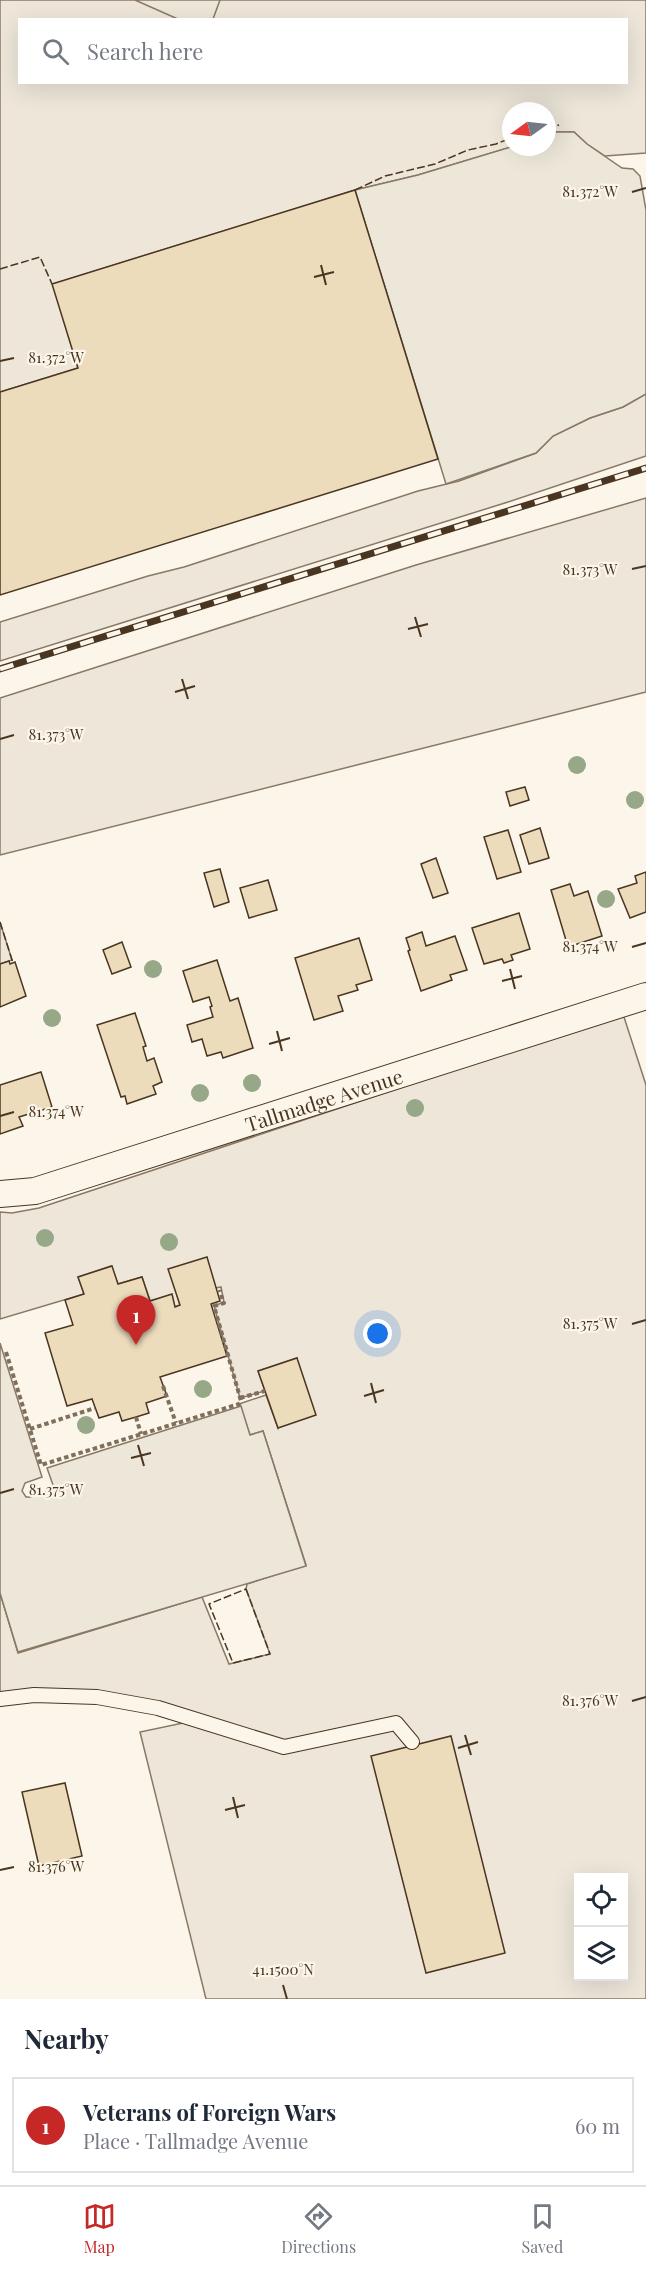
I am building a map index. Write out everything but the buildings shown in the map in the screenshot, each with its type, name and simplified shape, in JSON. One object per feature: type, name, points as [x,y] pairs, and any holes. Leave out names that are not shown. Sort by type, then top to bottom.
[{"type":"street","name":"Tallmadge Avenue","points":[[0,1194],[35,1191],[646,996]]},
{"type":"lane","points":[[0,1699],[34,1695],[97,1697],[158,1708],[284,1747],[396,1723],[412,1742]]},
{"type":"path","points":[[6,1352],[41,1466],[239,1404],[240,1398],[214,1306],[224,1303],[219,1290]]},
{"type":"path","points":[[163,1386],[176,1423]]},
{"type":"path","points":[[240,1398],[265,1391]]},
{"type":"path","points":[[30,1429],[95,1408]]},
{"type":"path","points":[[136,1417],[141,1434]]},
{"type":"shaded area","points":[[0,0],[646,0],[646,153],[605,156],[574,132],[556,132],[556,102],[502,102],[502,150],[418,175],[355,190],[53,284],[78,368],[0,392]]},
{"type":"shaded area","points":[[135,0],[220,0],[213,18],[176,18]]},
{"type":"shaded area","points":[[556,132],[574,132],[622,168],[633,169],[640,176],[646,210],[646,394],[623,407],[590,418],[553,436],[536,453],[446,484],[355,190],[418,175],[502,150],[502,156],[556,156]]},
{"type":"shaded area","points":[[646,394],[646,456],[508,502],[0,661],[0,622],[184,567],[418,491],[459,481],[536,453],[553,436],[590,418],[623,407]]},
{"type":"shaded area","points":[[646,498],[646,692],[0,855],[0,698],[416,565]]},
{"type":"shaded area","points":[[0,922],[12,960],[0,964]]},
{"type":"shaded area","points":[[623,1014],[646,1085],[646,1999],[206,1999],[140,1732],[202,1719],[102,1691],[0,1695],[0,1593],[18,1653],[202,1597],[229,1664],[270,1654],[246,1589],[247,1584],[306,1565],[263,1431],[250,1435],[239,1404],[266,1395],[278,1428],[297,1358],[258,1371],[265,1391],[240,1398],[214,1306],[224,1302],[221,1287],[216,1288],[169,1269],[180,1305],[175,1307],[171,1295],[150,1301],[142,1277],[118,1284],[111,1266],[78,1277],[84,1294],[0,1319],[0,1212],[12,1213],[39,1208]]},
{"type":"shaded area","points":[[0,1343],[42,1477],[25,1483],[22,1491],[26,1497],[52,1489],[53,1485],[47,1468],[241,1406],[250,1435],[263,1431],[306,1566],[18,1652],[0,1593]]},
{"type":"railway","points":[[0,669],[646,468]]},
{"type":"fence","points":[[355,190],[385,176],[435,164],[468,150],[502,142]]},
{"type":"fence","points":[[0,269],[40,257],[52,284]]},
{"type":"fence","points":[[0,922],[13,963]]},
{"type":"fence","points":[[246,1589],[270,1654],[233,1663],[209,1604],[246,1589]]},
{"type":"place","name":"Veterans of Foreign Wars","points":[[136,1345]]}]
